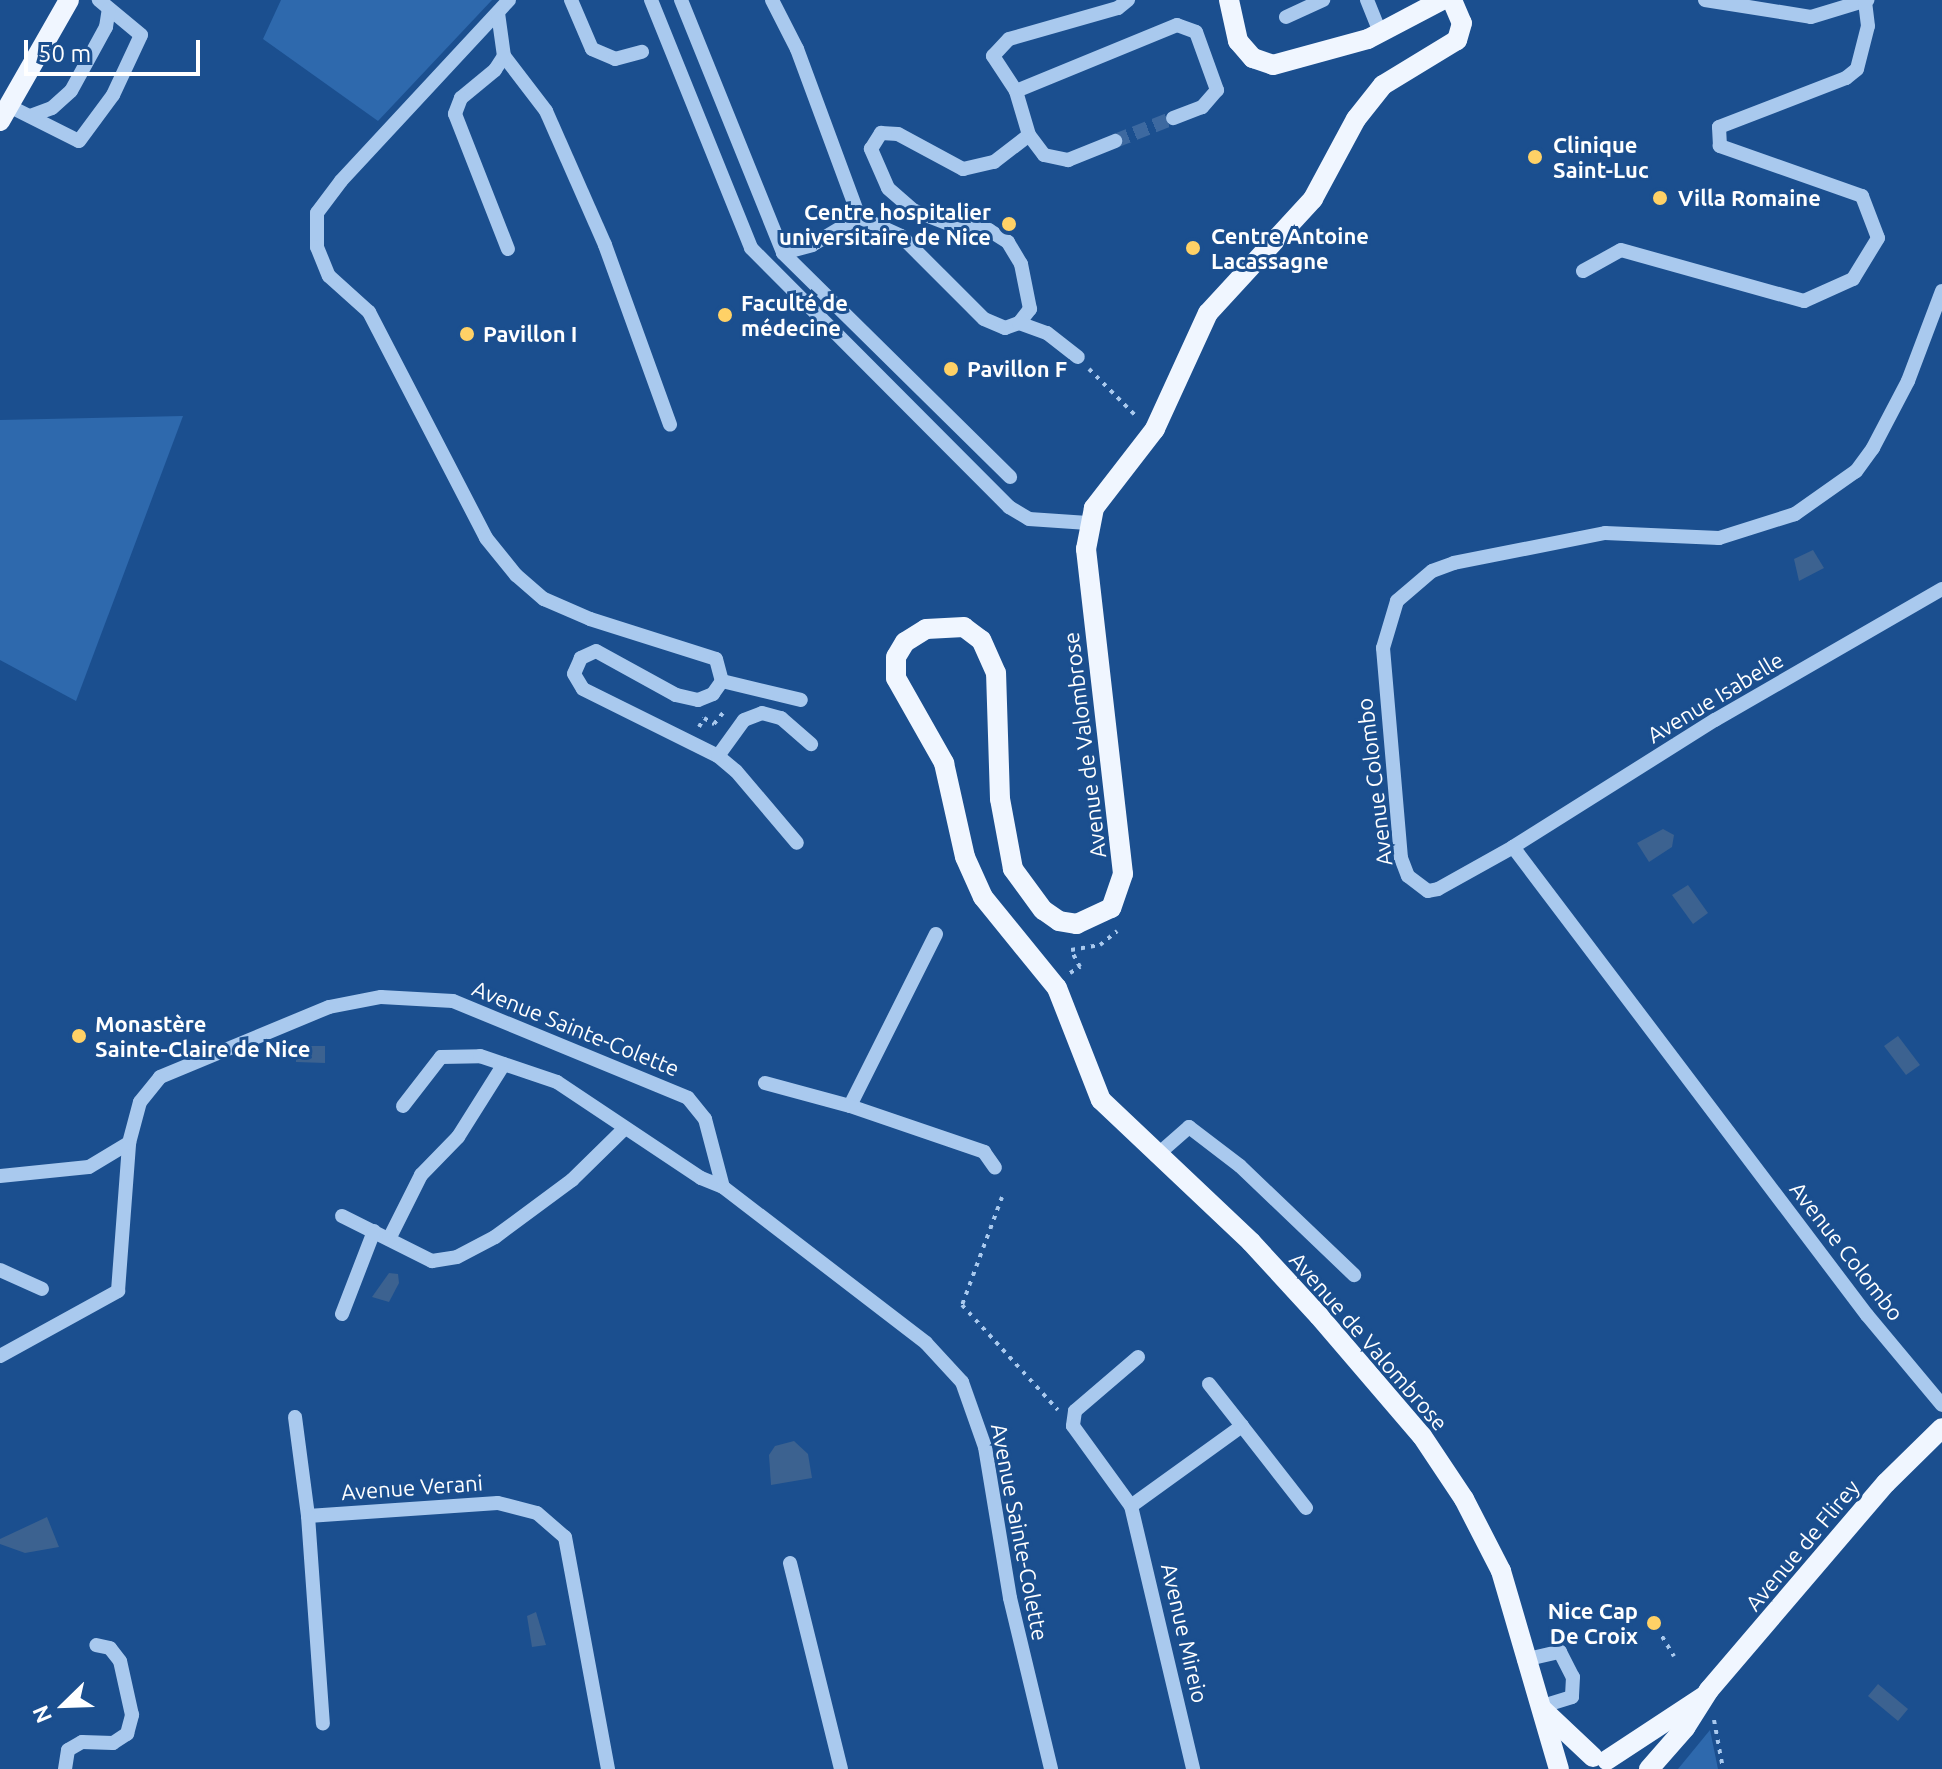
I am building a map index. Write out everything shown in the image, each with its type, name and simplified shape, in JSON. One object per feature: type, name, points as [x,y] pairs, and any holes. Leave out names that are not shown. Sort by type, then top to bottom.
[{"type":"main road","points":[[5,114],[69,0]]},
{"type":"main road","points":[[1229,0],[1238,41],[1265,63],[1280,65],[1381,34],[1442,0]]},
{"type":"main road","name":"Avenue de Valombrose","points":[[1452,0],[1462,23],[1457,40],[1383,85],[1356,119],[1313,199],[1208,313],[1155,429],[1106,488],[1088,523],[1086,549],[1123,874],[1111,908],[1086,921],[1059,921],[1043,910],[1013,869],[1000,799],[996,673],[981,640],[964,627],[926,629],[905,642],[896,657],[896,678],[944,763],[965,857],[983,897],[1057,988],[1101,1100],[1156,1156],[1251,1242],[1422,1436],[1489,1543],[1559,1769]]},
{"type":"main road","name":"Avenue de Flirey","points":[[1649,1769],[1685,1728],[1706,1693],[1886,1483],[1942,1428]]},
{"type":"main road","name":"Avenue de Flirey","points":[[1568,1769],[1607,1762],[1706,1693]]},
{"type":"main road","name":"Avenue de Valombrose","points":[[1539,1707],[1607,1762]]},
{"type":"street","points":[[509,0],[333,191],[317,213],[317,247],[329,276],[369,312],[486,538],[516,575],[544,599],[590,619],[716,659],[722,681],[713,694],[698,700],[676,695],[596,651],[581,658],[574,674],[583,689],[610,706],[718,756],[797,843]]},
{"type":"street","points":[[571,0],[592,49],[615,59],[642,52]]},
{"type":"street","points":[[651,0],[751,248],[1009,507],[1029,519],[1088,523]]},
{"type":"street","points":[[681,0],[783,253],[1010,477]]},
{"type":"street","points":[[772,0],[797,49],[859,217],[901,236],[984,319],[1005,328],[1019,323],[1030,309],[1029,293],[1008,242],[989,230],[949,224],[913,210],[888,188],[871,149],[881,133],[898,134],[963,169],[994,162],[1029,135]]},
{"type":"street","points":[[1115,141],[1068,160],[1044,155],[1029,135],[1016,91],[993,56],[1009,39],[1118,8],[1128,0]]},
{"type":"street","points":[[1286,17],[1323,0]]},
{"type":"street","points":[[1367,0],[1381,34]]},
{"type":"street","points":[[1583,271],[1621,250],[1804,301],[1853,279],[1878,238],[1862,196],[1720,146],[1719,127],[1846,78],[1857,69],[1868,26],[1866,1],[1811,17],[1705,0]]},
{"type":"street","points":[[5,114],[30,116],[79,141],[113,95],[141,35],[104,4]]},
{"type":"street","points":[[30,116],[52,108],[71,91],[106,27],[104,4]]},
{"type":"street","points":[[498,13],[504,56],[546,111],[605,245],[670,425]]},
{"type":"street","points":[[1016,91],[1177,25],[1196,32],[1217,90],[1202,107],[1173,118]]},
{"type":"street","points":[[504,56],[495,70],[461,98],[455,114],[508,249]]},
{"type":"street","points":[[783,253],[812,245],[859,217]]},
{"type":"street","name":"Avenue Colombo","points":[[1942,291],[1908,381],[1873,448],[1856,471],[1795,514],[1719,538],[1605,533],[1531,545],[1432,571],[1397,601],[1387,621],[1383,672],[1401,858],[1408,876],[1428,891],[1438,889],[1513,847],[1867,1315],[1942,1405]]},
{"type":"street","points":[[1019,323],[1047,333],[1078,357]]},
{"type":"street","name":"Avenue Isabelle","points":[[1513,847],[1715,720],[1942,589]]},
{"type":"street","points":[[722,681],[801,700]]},
{"type":"street","points":[[718,756],[744,720],[762,713],[781,718],[811,744]]},
{"type":"street","points":[[850,1106],[936,934]]},
{"type":"street","name":"Avenue Sainte-Colette","points":[[0,1356],[118,1291],[129,1143],[140,1102],[160,1077],[329,1007],[381,997],[453,1001],[688,1098],[705,1119],[723,1187],[926,1343],[962,1382],[985,1447],[1010,1598],[1051,1769]]},
{"type":"street","points":[[403,1106],[441,1057],[480,1056],[557,1082],[625,1128],[723,1187]]},
{"type":"street","points":[[389,1239],[421,1175],[458,1137],[504,1064]]},
{"type":"street","points":[[765,1083],[850,1106],[984,1152],[995,1168]]},
{"type":"street","points":[[1156,1156],[1189,1127],[1240,1166],[1354,1275]]},
{"type":"street","points":[[342,1216],[432,1261],[457,1257],[495,1237],[572,1180],[625,1128]]},
{"type":"street","points":[[0,1176],[89,1167],[129,1143]]},
{"type":"street","points":[[342,1314],[374,1231]]},
{"type":"street","points":[[0,1270],[42,1289]]},
{"type":"street","points":[[1073,1426],[1075,1411],[1138,1357]]},
{"type":"street","points":[[1209,1384],[1306,1508]]},
{"type":"street","points":[[295,1417],[308,1516],[323,1723]]},
{"type":"street","name":"Avenue Mireio","points":[[1073,1426],[1131,1506],[1193,1769]]},
{"type":"street","points":[[1131,1506],[1242,1426]]},
{"type":"street","name":"Avenue Verani","points":[[308,1516],[498,1503],[537,1513],[565,1537],[608,1769]]},
{"type":"street","points":[[790,1563],[841,1769]]},
{"type":"street","points":[[65,1769],[68,1750],[82,1742],[113,1743],[127,1734],[132,1715],[120,1661],[110,1648],[96,1645]]},
{"type":"street","points":[[1524,1660],[1560,1652],[1573,1677],[1572,1697],[1539,1707]]},
{"type":"path","points":[[1078,357],[1155,429]]},
{"type":"path","points":[[1070,973],[1080,967],[1074,960]]},
{"type":"path","points":[[1002,1197],[962,1305],[1073,1426]]},
{"type":"path","points":[[1657,1628],[1674,1656]]},
{"type":"path","points":[[1706,1693],[1723,1769]]},
{"type":"shaded area","points":[[281,0],[492,0],[378,121],[263,39]]},
{"type":"shaded area","points":[[183,416],[76,701],[0,660],[0,420]]},
{"type":"shaded area","points":[[1813,550],[1824,568],[1799,581],[1794,559]]},
{"type":"shaded area","points":[[1663,829],[1674,835],[1672,847],[1649,862],[1637,843]]},
{"type":"shaded area","points":[[1688,885],[1708,913],[1693,924],[1672,895]]},
{"type":"shaded area","points":[[1898,1036],[1920,1065],[1906,1075],[1884,1046]]},
{"type":"shaded area","points":[[296,1046],[325,1046],[325,1063],[296,1062]]},
{"type":"shaded area","points":[[389,1273],[398,1274],[399,1283],[389,1302],[372,1297]]},
{"type":"shaded area","points":[[794,1441],[808,1454],[812,1478],[771,1485],[769,1455],[775,1446]]},
{"type":"shaded area","points":[[47,1517],[59,1547],[25,1553],[0,1544],[0,1539]]},
{"type":"shaded area","points":[[536,1612],[546,1645],[532,1647],[527,1616]]},
{"type":"shaded area","points":[[1878,1684],[1908,1709],[1898,1721],[1868,1696]]},
{"type":"shaded area","points":[[1710,1730],[1718,1769],[1678,1769]]},
{"type":"tunnel","points":[[1115,141],[1173,118]]},
{"type":"place","name":"Clinique Saint-Luc","points":[[1535,157]]},
{"type":"place","name":"Villa Romaine","points":[[1660,198]]},
{"type":"place","name":"Centre hospitalier universitaire de Nice","points":[[1009,224]]},
{"type":"place","name":"Centre Antoine Lacassagne","points":[[1193,248]]},
{"type":"place","name":"Faculté de médecine","points":[[725,315]]},
{"type":"place","name":"Pavillon I","points":[[467,334]]},
{"type":"place","name":"Pavillon F","points":[[951,369]]},
{"type":"place","name":"Monastère Sainte-Claire de Nice","points":[[79,1036]]},
{"type":"place","name":"Nice Cap De Croix","points":[[1654,1623]]}]
